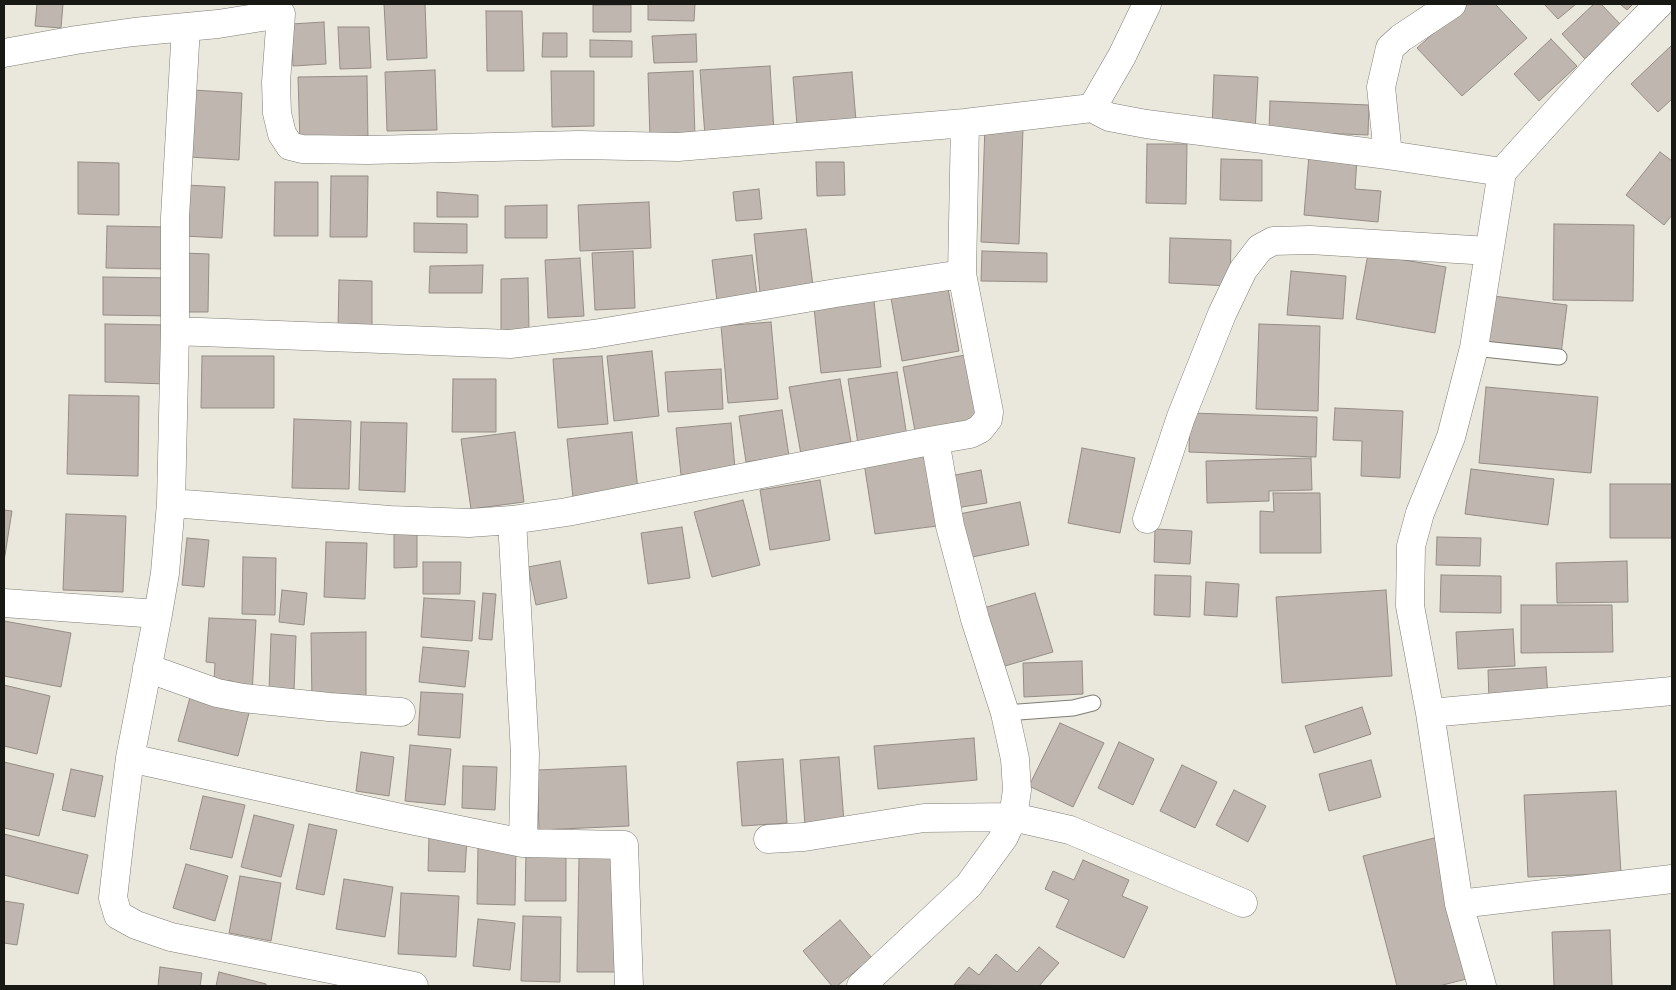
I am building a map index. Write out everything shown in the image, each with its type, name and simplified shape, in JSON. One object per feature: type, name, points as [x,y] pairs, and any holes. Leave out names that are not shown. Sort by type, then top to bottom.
[{"type":"street","points":[[1101,113],[1122,56],[1147,4]]},
{"type":"street","points":[[1388,155],[1382,87],[1390,48],[1401,38],[1452,4]]},
{"type":"street","points":[[1482,986],[1459,904],[1430,713],[1410,606],[1411,546],[1420,513],[1452,437],[1474,348],[1502,172],[1596,68],[1659,4]]},
{"type":"street","points":[[4,53],[76,40],[218,24],[282,9],[276,82],[277,113],[282,134],[290,146],[302,149],[368,150],[579,144],[678,147],[1101,113],[1146,124],[1388,155],[1502,172]]},
{"type":"street","points":[[186,27],[175,217],[176,331],[171,503],[165,573],[130,758],[113,898],[118,915],[136,925],[171,937],[414,986]]},
{"type":"street","points":[[171,503],[390,520],[469,523],[512,520],[576,510],[970,434],[980,429],[988,419],[989,412],[962,274],[965,123]]},
{"type":"street","points":[[1148,519],[1181,417],[1222,314],[1243,270],[1260,248],[1273,241],[1310,240],[1489,251]]},
{"type":"street","points":[[176,331],[510,344],[594,334],[836,293],[962,274]]},
{"type":"street","points":[[861,986],[969,885],[1004,837],[1013,817],[1017,790],[1015,759],[1005,713],[975,619],[950,526],[935,440]]},
{"type":"street","points":[[512,520],[525,754],[523,843]]},
{"type":"street","points":[[4,603],[158,614]]},
{"type":"street","points":[[147,668],[217,693],[243,698],[401,712]]},
{"type":"street","points":[[1430,713],[1672,691]]},
{"type":"street","points":[[130,758],[523,843],[624,846],[629,986]]},
{"type":"street","points":[[768,839],[804,837],[924,818],[1013,817],[1070,830],[1243,903]]},
{"type":"street","points":[[1459,904],[1672,879]]},
{"type":"lane","points":[[1474,348],[1559,357]]},
{"type":"lane","points":[[1005,713],[1073,708],[1093,703]]},
{"type":"building","points":[[37,4],[63,4],[61,28],[35,26]]},
{"type":"building","points":[[384,4],[425,4],[427,58],[387,60]]},
{"type":"building","points":[[648,4],[695,4],[694,21],[648,20]]},
{"type":"building","points":[[1466,4],[1495,4],[1527,38],[1462,96],[1417,48]]},
{"type":"building","points":[[1544,4],[1576,4],[1558,19]]},
{"type":"building","points":[[1594,4],[1601,4],[1621,25],[1585,59],[1562,34]]},
{"type":"building","points":[[1620,4],[1633,4],[1627,10]]},
{"type":"building","points":[[593,5],[631,5],[631,32],[593,32]]},
{"type":"building","points":[[486,11],[522,11],[524,71],[487,71]]},
{"type":"building","points":[[324,22],[326,64],[293,66],[291,24]]},
{"type":"building","points":[[338,27],[369,27],[371,68],[340,69]]},
{"type":"building","points":[[543,33],[567,33],[567,57],[542,57]]},
{"type":"building","points":[[696,34],[697,62],[654,63],[652,36]]},
{"type":"building","points":[[1551,39],[1577,66],[1539,101],[1514,74]]},
{"type":"building","points":[[590,40],[632,41],[632,57],[590,57]]},
{"type":"building","points":[[1672,45],[1672,99],[1658,112],[1631,84]]},
{"type":"building","points":[[770,66],[774,132],[705,136],[700,70]]},
{"type":"building","points":[[435,70],[437,130],[387,131],[385,72]]},
{"type":"building","points":[[551,71],[594,71],[594,126],[552,127]]},
{"type":"building","points":[[693,71],[695,138],[650,139],[648,73]]},
{"type":"building","points":[[852,72],[856,121],[797,125],[793,77]]},
{"type":"building","points":[[1214,75],[1258,77],[1255,132],[1212,130]]},
{"type":"building","points":[[367,76],[368,140],[300,142],[298,77]]},
{"type":"building","points":[[193,90],[242,93],[239,160],[189,157]]},
{"type":"building","points":[[1270,101],[1369,105],[1368,135],[1269,131]]},
{"type":"building","points":[[985,126],[1023,128],[1019,244],[981,242]]},
{"type":"building","points":[[1147,144],[1187,144],[1186,204],[1146,203]]},
{"type":"building","points":[[1660,152],[1672,161],[1672,215],[1664,225],[1626,195]]},
{"type":"building","points":[[1309,155],[1357,159],[1355,189],[1381,191],[1378,222],[1304,215]]},
{"type":"building","points":[[1221,159],[1262,160],[1262,201],[1220,200]]},
{"type":"building","points":[[78,162],[119,163],[119,215],[78,214]]},
{"type":"building","points":[[816,162],[844,162],[845,195],[817,196]]},
{"type":"building","points":[[331,176],[368,176],[367,237],[330,237]]},
{"type":"building","points":[[275,182],[318,182],[318,236],[274,236]]},
{"type":"building","points":[[186,185],[225,187],[222,238],[184,236]]},
{"type":"building","points":[[759,189],[762,219],[736,221],[733,192]]},
{"type":"building","points":[[437,192],[478,195],[478,217],[437,217]]},
{"type":"building","points":[[649,202],[651,248],[580,251],[578,205]]},
{"type":"building","points":[[547,205],[547,238],[505,238],[505,206]]},
{"type":"building","points":[[414,223],[467,224],[467,253],[414,252]]},
{"type":"building","points":[[1554,224],[1634,225],[1633,301],[1553,300]]},
{"type":"building","points":[[107,226],[170,227],[169,269],[106,268]]},
{"type":"building","points":[[806,229],[813,286],[760,292],[754,234]]},
{"type":"building","points":[[1170,238],[1231,240],[1230,286],[1169,283]]},
{"type":"building","points":[[633,251],[635,308],[595,310],[592,253]]},
{"type":"building","points":[[982,251],[1047,253],[1047,282],[981,281]]},
{"type":"building","points":[[183,253],[209,254],[208,312],[182,312]]},
{"type":"building","points":[[1368,254],[1446,267],[1435,333],[1356,319]]},
{"type":"building","points":[[752,255],[757,295],[717,301],[712,260]]},
{"type":"building","points":[[580,258],[584,316],[548,318],[545,260]]},
{"type":"building","points":[[483,265],[482,293],[429,293],[430,266]]},
{"type":"building","points":[[1291,271],[1346,276],[1343,319],[1287,315]]},
{"type":"building","points":[[103,277],[172,278],[172,316],[103,315]]},
{"type":"building","points":[[528,278],[529,330],[501,330],[501,279]]},
{"type":"building","points":[[339,280],[372,281],[372,329],[338,328]]},
{"type":"building","points":[[948,288],[959,351],[902,361],[891,298]]},
{"type":"building","points":[[1485,295],[1567,305],[1561,354],[1479,343]]},
{"type":"building","points":[[874,301],[881,367],[821,373],[814,308]]},
{"type":"building","points":[[771,322],[778,399],[728,403],[721,326]]},
{"type":"building","points":[[105,324],[168,325],[167,384],[105,382]]},
{"type":"building","points":[[1259,324],[1320,326],[1318,411],[1256,409]]},
{"type":"building","points":[[652,351],[659,416],[614,421],[607,356]]},
{"type":"building","points":[[965,355],[978,419],[915,431],[903,367]]},
{"type":"building","points":[[202,356],[274,356],[274,408],[201,408]]},
{"type":"building","points":[[602,356],[608,424],[558,428],[553,359]]},
{"type":"building","points":[[721,369],[723,409],[668,412],[665,372]]},
{"type":"building","points":[[897,372],[907,437],[858,444],[848,379]]},
{"type":"building","points":[[453,379],[496,379],[496,432],[452,432]]},
{"type":"building","points":[[840,379],[851,442],[838,444],[840,454],[802,460],[789,387]]},
{"type":"building","points":[[1486,387],[1598,397],[1591,473],[1479,463]]},
{"type":"building","points":[[69,395],[139,396],[138,476],[67,474]]},
{"type":"building","points":[[1335,408],[1403,411],[1400,478],[1361,476],[1362,441],[1333,440]]},
{"type":"building","points":[[782,410],[789,456],[746,462],[739,416]]},
{"type":"building","points":[[1190,413],[1317,417],[1316,457],[1189,452]]},
{"type":"building","points":[[294,419],[351,421],[349,489],[292,488]]},
{"type":"building","points":[[361,422],[407,423],[405,492],[359,490]]},
{"type":"building","points":[[731,423],[735,469],[681,475],[676,428]]},
{"type":"building","points":[[515,432],[524,502],[471,509],[461,439]]},
{"type":"building","points":[[632,432],[638,491],[573,498],[567,439]]},
{"type":"building","points":[[1082,448],[1135,458],[1120,533],[1068,523]]},
{"type":"building","points":[[927,454],[937,526],[875,534],[864,463]]},
{"type":"building","points":[[1311,458],[1312,490],[1269,491],[1269,501],[1207,503],[1206,461]]},
{"type":"building","points":[[1471,469],[1554,479],[1548,525],[1465,514]]},
{"type":"building","points":[[981,470],[987,503],[956,508],[950,476]]},
{"type":"building","points":[[820,480],[830,540],[770,550],[760,490]]},
{"type":"building","points":[[1610,484],[1672,484],[1672,538],[1610,538]]},
{"type":"building","points":[[1273,493],[1320,493],[1321,553],[1260,553],[1260,511],[1274,512]]},
{"type":"building","points":[[743,500],[760,565],[712,577],[694,512]]},
{"type":"building","points":[[1020,502],[1029,545],[963,559],[954,515]]},
{"type":"building","points":[[4,510],[12,511],[4,561]]},
{"type":"building","points":[[66,514],[126,516],[123,592],[63,590]]},
{"type":"building","points":[[682,527],[690,578],[648,584],[641,533]]},
{"type":"building","points":[[1155,529],[1192,531],[1190,564],[1154,562]]},
{"type":"building","points":[[394,534],[417,534],[417,567],[394,568]]},
{"type":"building","points":[[1437,537],[1481,538],[1480,566],[1436,565]]},
{"type":"building","points":[[187,538],[209,540],[204,587],[182,585]]},
{"type":"building","points":[[326,542],[367,543],[365,599],[324,597]]},
{"type":"building","points":[[243,557],[276,558],[275,615],[242,614]]},
{"type":"building","points":[[560,561],[567,598],[536,605],[528,567]]},
{"type":"building","points":[[1627,561],[1628,602],[1557,603],[1556,563]]},
{"type":"building","points":[[423,562],[461,562],[460,594],[423,594]]},
{"type":"building","points":[[1155,575],[1191,576],[1190,617],[1154,615]]},
{"type":"building","points":[[1441,575],[1501,576],[1501,613],[1440,612]]},
{"type":"building","points":[[1206,582],[1239,584],[1237,617],[1204,615]]},
{"type":"building","points":[[282,590],[307,593],[304,625],[279,622]]},
{"type":"building","points":[[1386,590],[1392,676],[1282,683],[1276,597]]},
{"type":"building","points":[[483,593],[496,594],[492,640],[479,639]]},
{"type":"building","points":[[1035,593],[1053,652],[998,668],[980,609]]},
{"type":"building","points":[[424,598],[475,601],[472,641],[421,637]]},
{"type":"building","points":[[1521,605],[1612,605],[1613,652],[1521,653]]},
{"type":"building","points":[[209,618],[256,620],[252,695],[231,694],[232,681],[214,680],[215,663],[206,662]]},
{"type":"building","points":[[4,621],[71,633],[61,687],[4,676]]},
{"type":"building","points":[[1513,629],[1515,666],[1458,669],[1456,632]]},
{"type":"building","points":[[366,632],[366,702],[312,703],[311,633]]},
{"type":"building","points":[[271,634],[296,636],[294,692],[269,691]]},
{"type":"building","points":[[423,647],[469,651],[465,687],[419,682]]},
{"type":"building","points":[[1082,661],[1083,694],[1024,697],[1023,663]]},
{"type":"building","points":[[1546,667],[1548,697],[1489,700],[1488,670]]},
{"type":"building","points":[[4,685],[50,696],[37,754],[4,746]]},
{"type":"building","points":[[421,692],[463,694],[460,738],[418,735]]},
{"type":"building","points":[[191,694],[250,709],[238,756],[178,741]]},
{"type":"building","points":[[1362,707],[1371,734],[1314,753],[1305,726]]},
{"type":"building","points":[[1060,723],[1104,743],[1073,807],[1029,786]]},
{"type":"building","points":[[974,738],[977,780],[878,789],[874,746]]},
{"type":"building","points":[[1119,742],[1154,759],[1133,805],[1098,788]]},
{"type":"building","points":[[410,745],[451,749],[445,805],[405,801]]},
{"type":"building","points":[[361,752],[394,757],[389,796],[356,791]]},
{"type":"building","points":[[839,757],[844,822],[805,825],[800,760]]},
{"type":"building","points":[[783,759],[787,823],[742,826],[737,762]]},
{"type":"building","points":[[1371,760],[1381,797],[1329,811],[1319,774]]},
{"type":"building","points":[[4,762],[54,774],[39,836],[4,828]]},
{"type":"building","points":[[1182,765],[1217,782],[1195,828],[1160,811]]},
{"type":"building","points":[[463,766],[497,767],[495,810],[462,808]]},
{"type":"building","points":[[626,766],[629,826],[539,830],[537,770]]},
{"type":"building","points":[[71,769],[103,776],[95,817],[62,810]]},
{"type":"building","points":[[1234,790],[1266,806],[1248,842],[1216,825]]},
{"type":"building","points":[[1616,791],[1621,873],[1528,877],[1524,795]]},
{"type":"building","points":[[203,796],[245,805],[232,858],[190,849]]},
{"type":"building","points":[[254,815],[294,825],[281,877],[241,867]]},
{"type":"building","points":[[309,824],[337,830],[324,895],[296,889]]},
{"type":"building","points":[[4,834],[88,855],[78,894],[4,875]]},
{"type":"building","points":[[429,835],[467,836],[465,872],[428,871]]},
{"type":"building","points":[[1438,837],[1474,977],[1439,986],[1397,986],[1363,856]]},
{"type":"building","points":[[478,846],[516,847],[515,905],[477,904]]},
{"type":"building","points":[[526,851],[566,851],[566,901],[525,901]]},
{"type":"building","points":[[579,857],[624,857],[622,972],[577,972]]},
{"type":"building","points":[[1083,860],[1129,880],[1122,896],[1148,907],[1124,958],[1056,927],[1069,900],[1045,889],[1053,871],[1074,880]]},
{"type":"building","points":[[186,864],[228,876],[215,921],[173,908]]},
{"type":"building","points":[[240,876],[281,883],[271,941],[229,933]]},
{"type":"building","points":[[344,879],[393,887],[385,937],[336,929]]},
{"type":"building","points":[[401,893],[459,896],[456,957],[398,954]]},
{"type":"building","points":[[4,901],[24,904],[17,945],[4,943]]},
{"type":"building","points":[[523,916],[561,917],[560,982],[521,981]]},
{"type":"building","points":[[478,919],[515,923],[510,970],[473,966]]},
{"type":"building","points":[[840,920],[872,958],[837,986],[832,986],[803,951]]},
{"type":"building","points":[[1610,930],[1612,986],[1554,986],[1552,932]]},
{"type":"building","points":[[1039,947],[1059,963],[1039,986],[954,985],[969,967],[979,975],[996,954],[1017,972]]},
{"type":"building","points":[[160,967],[202,973],[200,986],[158,986]]},
{"type":"building","points":[[219,972],[266,984],[266,986],[216,986]]}]
